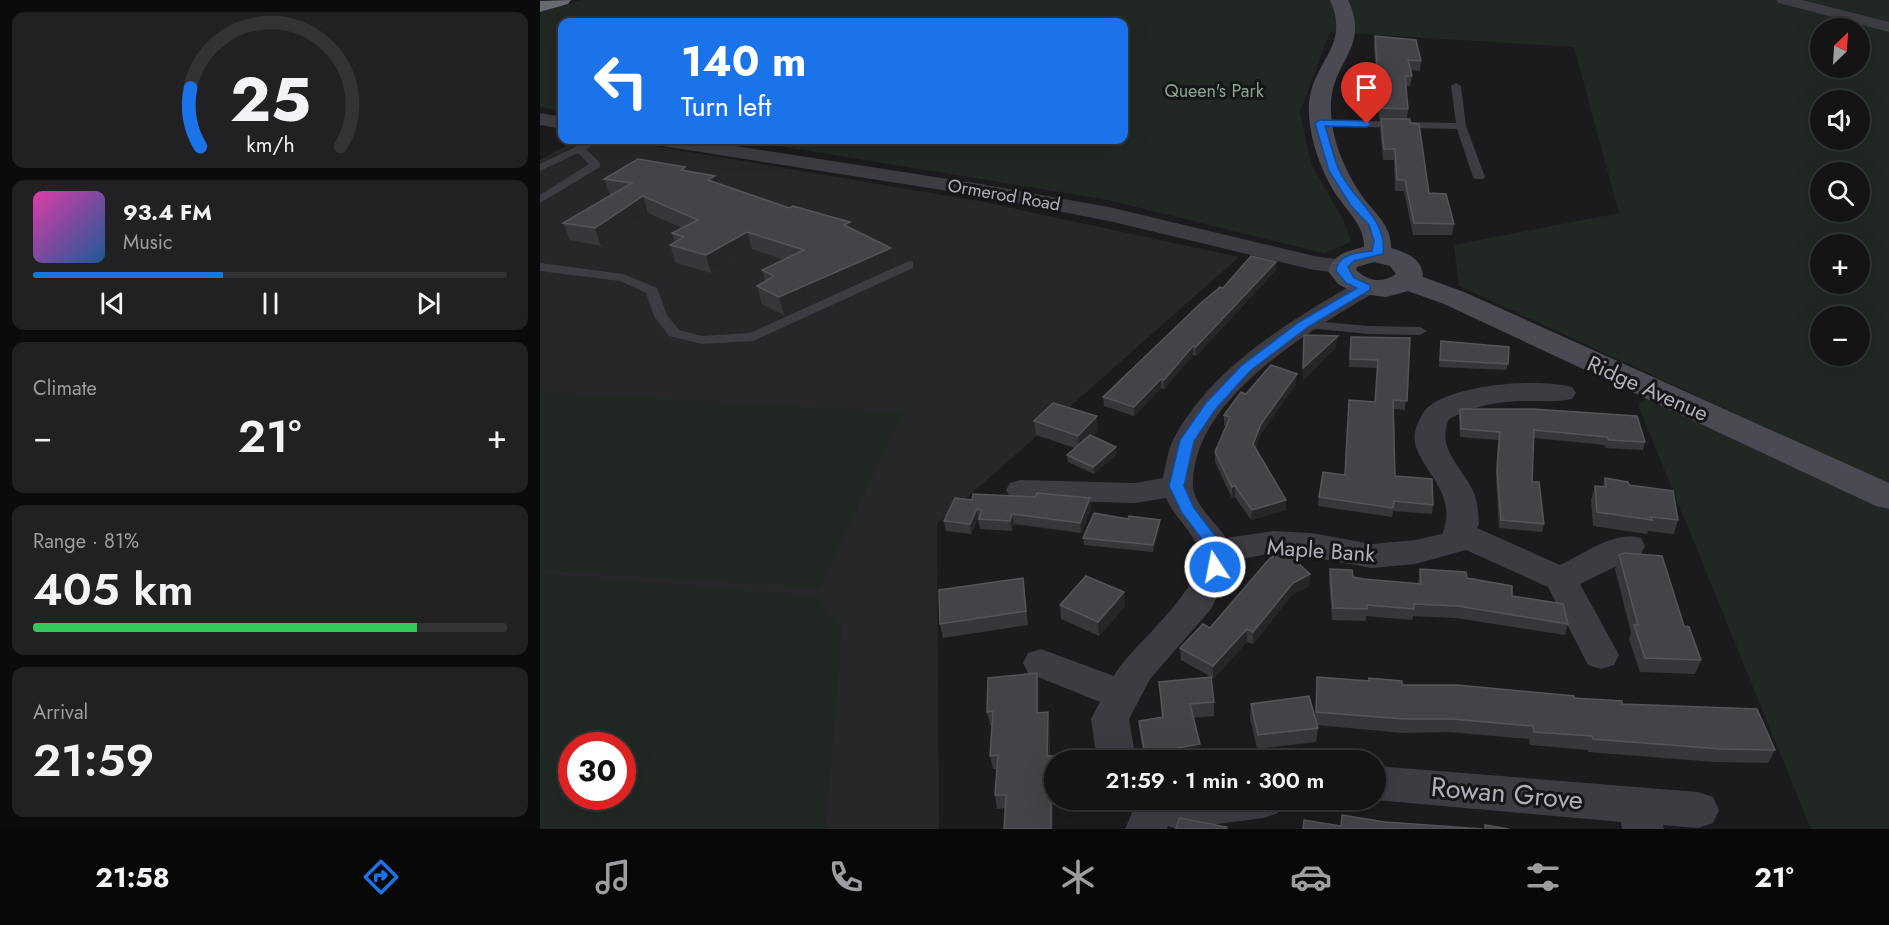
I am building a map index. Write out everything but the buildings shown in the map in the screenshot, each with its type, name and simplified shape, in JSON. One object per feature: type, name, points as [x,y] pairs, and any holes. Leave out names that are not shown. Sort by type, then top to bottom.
[{"type":"highway","points":[[540,7],[562,0]]},
{"type":"street","points":[[1339,0],[1346,12],[1349,33],[1323,83],[1320,123],[1334,171],[1355,204],[1374,224],[1379,241],[1377,254]]},
{"type":"street","points":[[1784,0],[1889,27]]},
{"type":"street","points":[[540,119],[558,122]]},
{"type":"street","name":"Ormerod Road","points":[[687,144],[980,190],[1097,212],[1314,263],[1342,266]]},
{"type":"street","points":[[1377,254],[1405,264],[1409,269],[1406,280],[1390,288],[1366,287],[1350,281],[1342,271],[1342,266],[1351,258],[1377,254]]},
{"type":"street","name":"Ridge Avenue","points":[[1406,280],[1454,298],[1889,497]]},
{"type":"street","points":[[1115,750],[1110,719],[1137,669],[1198,600],[1215,567],[1212,542],[1187,510],[1177,486],[1187,440],[1210,407],[1246,369],[1303,324],[1366,287]]},
{"type":"street","points":[[1546,387],[1468,400],[1437,414],[1429,432],[1432,448],[1459,493],[1463,524],[1458,533],[1560,579],[1601,655]]},
{"type":"street","points":[[1039,483],[1135,493],[1177,486]]},
{"type":"street","name":"Maple Bank","points":[[1213,552],[1273,542],[1311,545],[1372,556],[1415,552],[1454,542],[1458,533]]},
{"type":"street","points":[[1560,579],[1629,546]]},
{"type":"street","points":[[1041,663],[1123,695]]},
{"type":"street","name":"Rowan Grove","points":[[1386,784],[1641,817],[1698,810]]},
{"type":"street","points":[[1149,811],[1184,810]]},
{"type":"lane","points":[[1456,86],[1461,126],[1479,177]]},
{"type":"lane","points":[[1320,123],[1461,126]]},
{"type":"lane","points":[[540,168],[588,144]]},
{"type":"lane","points":[[540,200],[596,165],[579,148]]},
{"type":"lane","points":[[540,267],[623,278],[642,286],[652,291],[661,316],[674,333],[702,340],[753,337],[909,265]]},
{"type":"lane","points":[[1303,324],[1368,330],[1420,331]]},
{"type":"shaded area","points":[[569,144],[643,144],[984,202],[1239,257],[937,524],[939,829],[540,829],[540,160]]},
{"type":"green space","name":"Queen's Park","points":[[581,0],[1889,0],[1889,484],[1459,286],[1454,245],[1619,213],[1574,47],[1330,32],[1300,112],[1311,164],[1344,221],[1351,242],[1324,253],[1103,199],[766,144],[1128,144],[1128,18],[558,18],[558,110],[540,107],[540,13]]},
{"type":"green space","points":[[540,392],[904,412],[819,588],[540,570]]},
{"type":"green space","points":[[1658,392],[1889,497],[1889,829],[1811,829],[1638,405]]},
{"type":"green space","points":[[540,573],[816,596],[842,628],[826,829],[540,829]]},
{"type":"route","points":[[1215,567],[1212,542],[1187,510],[1177,486],[1180,460],[1187,440],[1210,407],[1246,369],[1303,324],[1357,295],[1366,287],[1350,281],[1342,271],[1342,266],[1358,255],[1377,254],[1379,241],[1374,224],[1355,204],[1334,171],[1320,123],[1367,124]]}]
